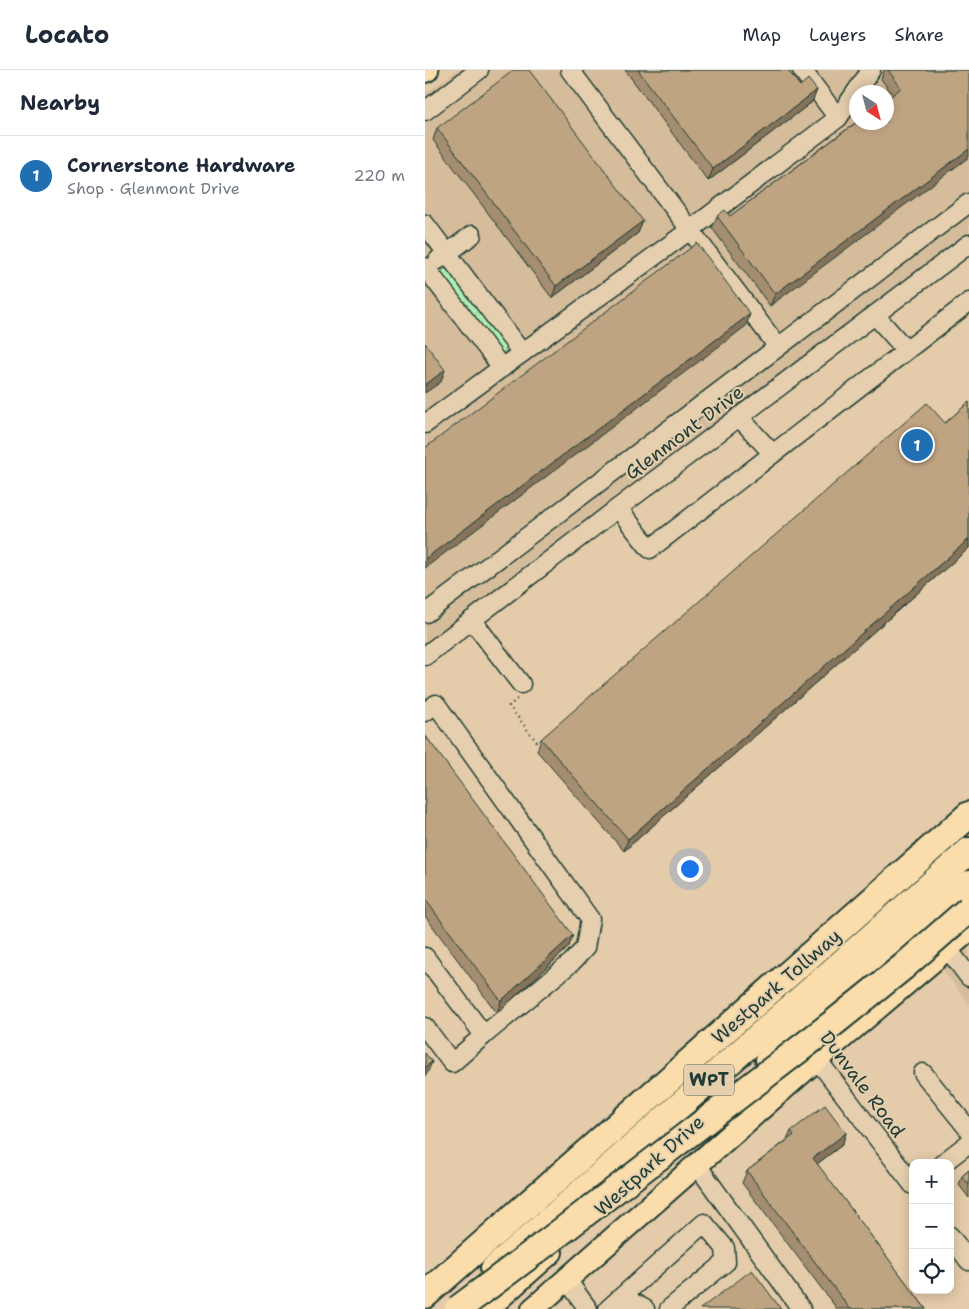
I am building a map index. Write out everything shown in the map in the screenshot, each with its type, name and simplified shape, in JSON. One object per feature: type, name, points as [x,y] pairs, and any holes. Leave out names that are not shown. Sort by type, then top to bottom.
[{"type":"highway","name":"Westpark Tollway","points":[[425,1295],[969,815]]},
{"type":"highway","points":[[920,860],[969,824]]},
{"type":"highway","name":"Westpark Tollway","points":[[449,1309],[969,851]]},
{"type":"highway","points":[[458,1309],[835,1021],[969,909]]},
{"type":"main road","name":"Westpark Drive","points":[[487,1309],[969,882]]},
{"type":"main road","name":"Westpark Drive","points":[[533,1309],[817,1059],[969,930]]},
{"type":"street","points":[[425,111],[479,70]]},
{"type":"street","points":[[570,70],[778,347]]},
{"type":"street","points":[[802,70],[837,118]]},
{"type":"street","points":[[425,424],[690,230],[837,118],[871,70]]},
{"type":"street","points":[[425,612],[969,203]]},
{"type":"street","points":[[425,224],[522,353]]},
{"type":"street","points":[[472,235],[426,269],[502,368]]},
{"type":"street","name":"Glenmont Drive","points":[[425,656],[969,244]]},
{"type":"street","points":[[618,508],[650,549],[969,302]]},
{"type":"street","points":[[875,315],[906,350]]},
{"type":"street","points":[[739,417],[772,453]]},
{"type":"street","points":[[472,620],[521,684]]},
{"type":"street","points":[[425,712],[436,704],[590,919],[585,948],[573,962],[452,1062],[425,1026]]},
{"type":"street","points":[[948,949],[969,977]]},
{"type":"street","points":[[425,957],[484,1035]]},
{"type":"street","name":"Dunvale Road","points":[[797,1033],[909,1180]]},
{"type":"street","points":[[923,1073],[969,1130]]},
{"type":"street","points":[[948,1159],[969,1143]]},
{"type":"street","points":[[697,1165],[801,1309]]},
{"type":"street","points":[[608,1309],[705,1224],[725,1248],[726,1262],[669,1309]]},
{"type":"street","points":[[954,1241],[969,1261]]},
{"type":"street","points":[[567,1280],[588,1309]]},
{"type":"street","points":[[622,1298],[645,1309]]},
{"type":"path","points":[[521,684],[527,692],[509,706],[541,748]]},
{"type":"shaded area","points":[[457,70],[969,70],[969,234],[425,642],[425,94]]},
{"type":"shaded area","points":[[969,943],[969,1004],[940,966]]},
{"type":"green space","points":[[443,269],[448,270],[506,347],[505,353],[501,352],[442,274]]},
{"type":"building","points":[[514,70],[529,70],[643,221],[556,286],[437,128]]},
{"type":"building","points":[[638,70],[788,70],[800,86],[808,79],[817,90],[713,169]]},
{"type":"building","points":[[888,70],[969,70],[969,149],[775,294],[717,216],[725,210],[730,216],[849,128],[849,130],[894,130],[894,94],[901,88]]},
{"type":"building","points":[[697,243],[750,314],[425,559],[425,448]]},
{"type":"building","points":[[425,343],[445,370],[425,385]]},
{"type":"building","points":[[969,402],[969,539],[628,839],[541,739],[927,403],[945,423]]},
{"type":"building","points":[[425,735],[573,935],[501,1001],[425,899]]},
{"type":"building","points":[[425,1053],[432,1062],[425,1067]]},
{"type":"building","points":[[825,1105],[846,1133],[813,1158],[909,1286],[909,1294],[915,1294],[926,1309],[850,1309],[747,1171],[794,1135],[791,1131]]},
{"type":"building","points":[[969,1170],[969,1185],[962,1176]]},
{"type":"building","points":[[752,1270],[781,1309],[700,1309]]},
{"type":"place","name":"Cornerstone Hardware","points":[[917,445]]}]
